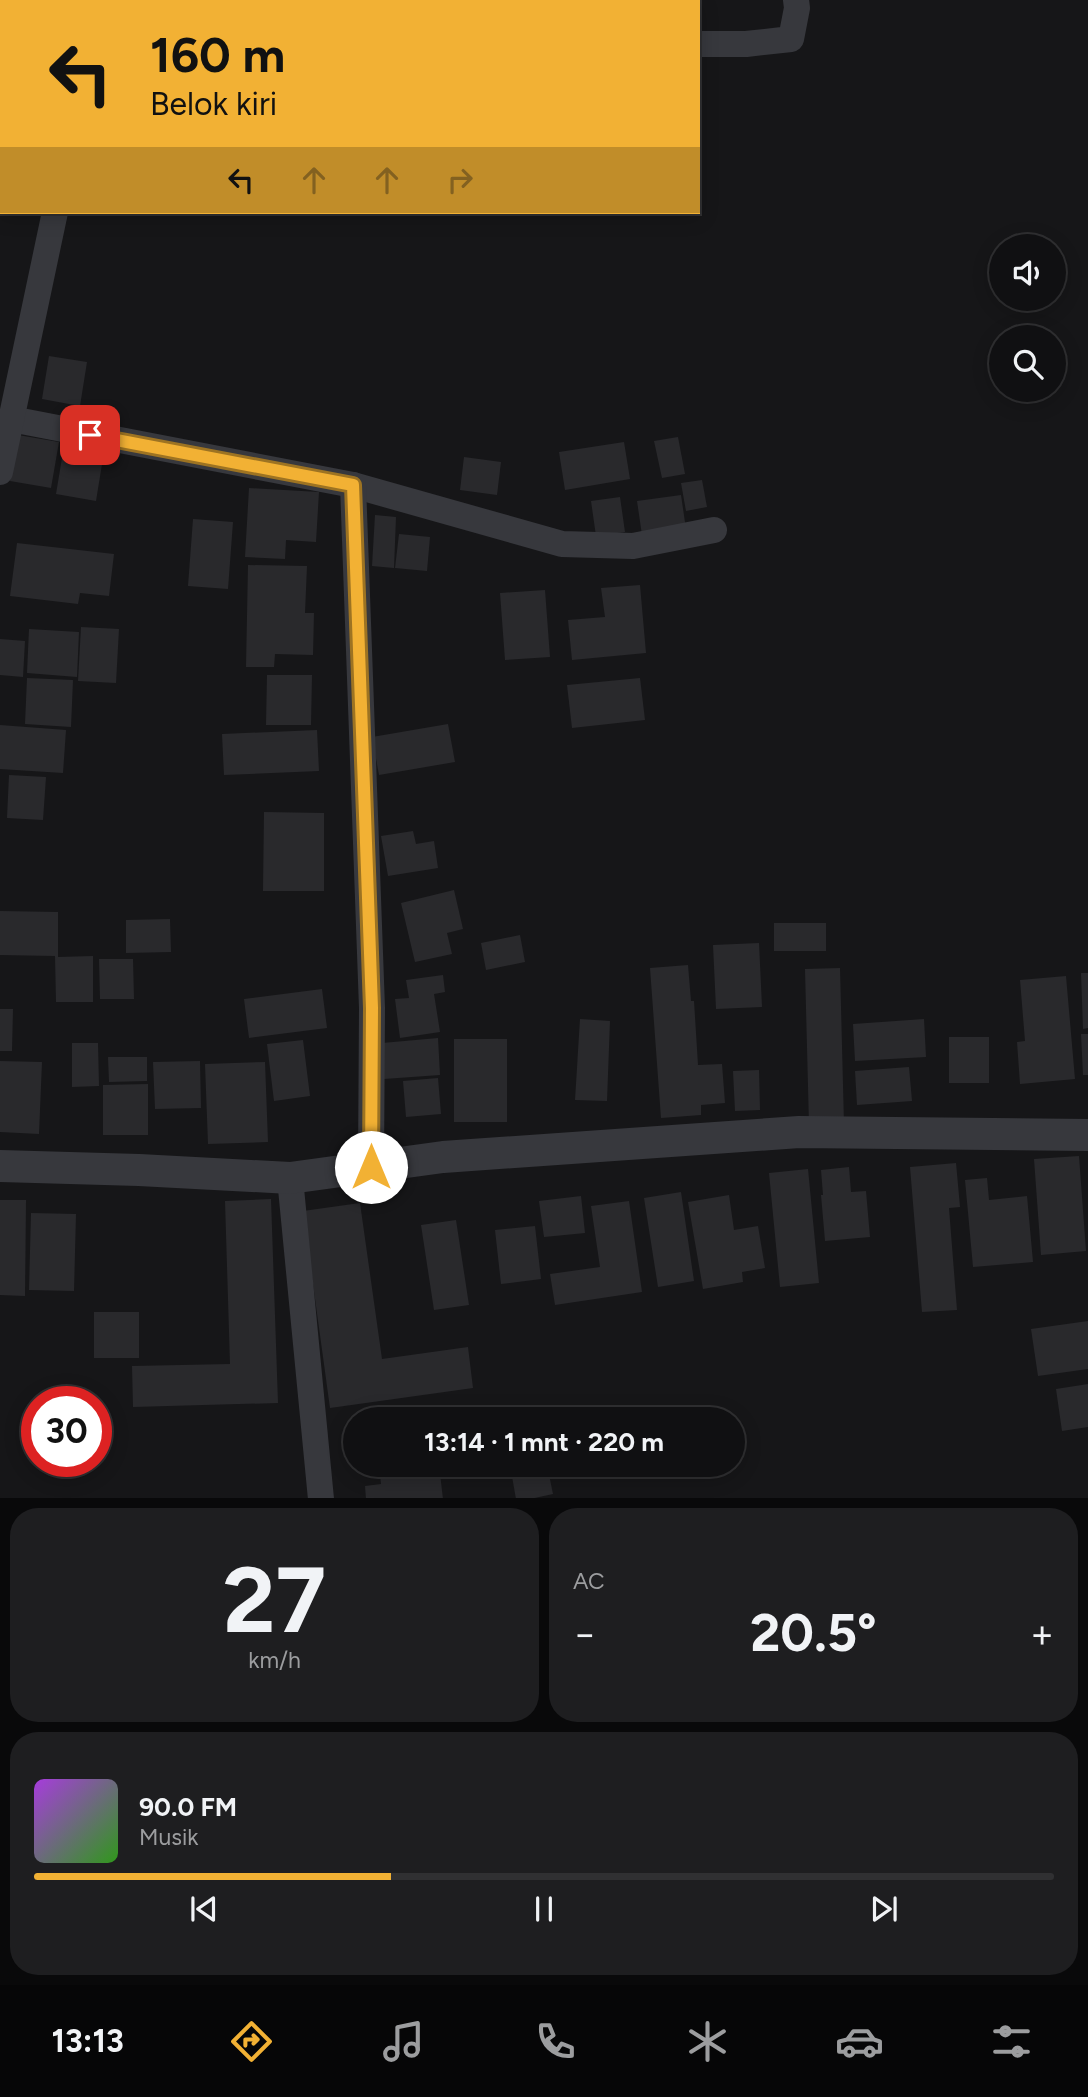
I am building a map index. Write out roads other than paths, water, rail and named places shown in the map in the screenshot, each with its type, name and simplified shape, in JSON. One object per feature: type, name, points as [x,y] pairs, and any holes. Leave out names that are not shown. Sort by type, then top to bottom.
[{"type":"street","points":[[700,44],[746,44],[791,39],[796,0]]},
{"type":"street","points":[[0,472],[55,214]]},
{"type":"street","points":[[10,419],[353,485],[562,544],[633,546],[714,530]]},
{"type":"street","points":[[353,485],[372,1008],[371,1167]]},
{"type":"street","points":[[0,1166],[290,1178],[443,1157],[799,1132],[1088,1135]]},
{"type":"street","points":[[290,1178],[321,1498]]}]
